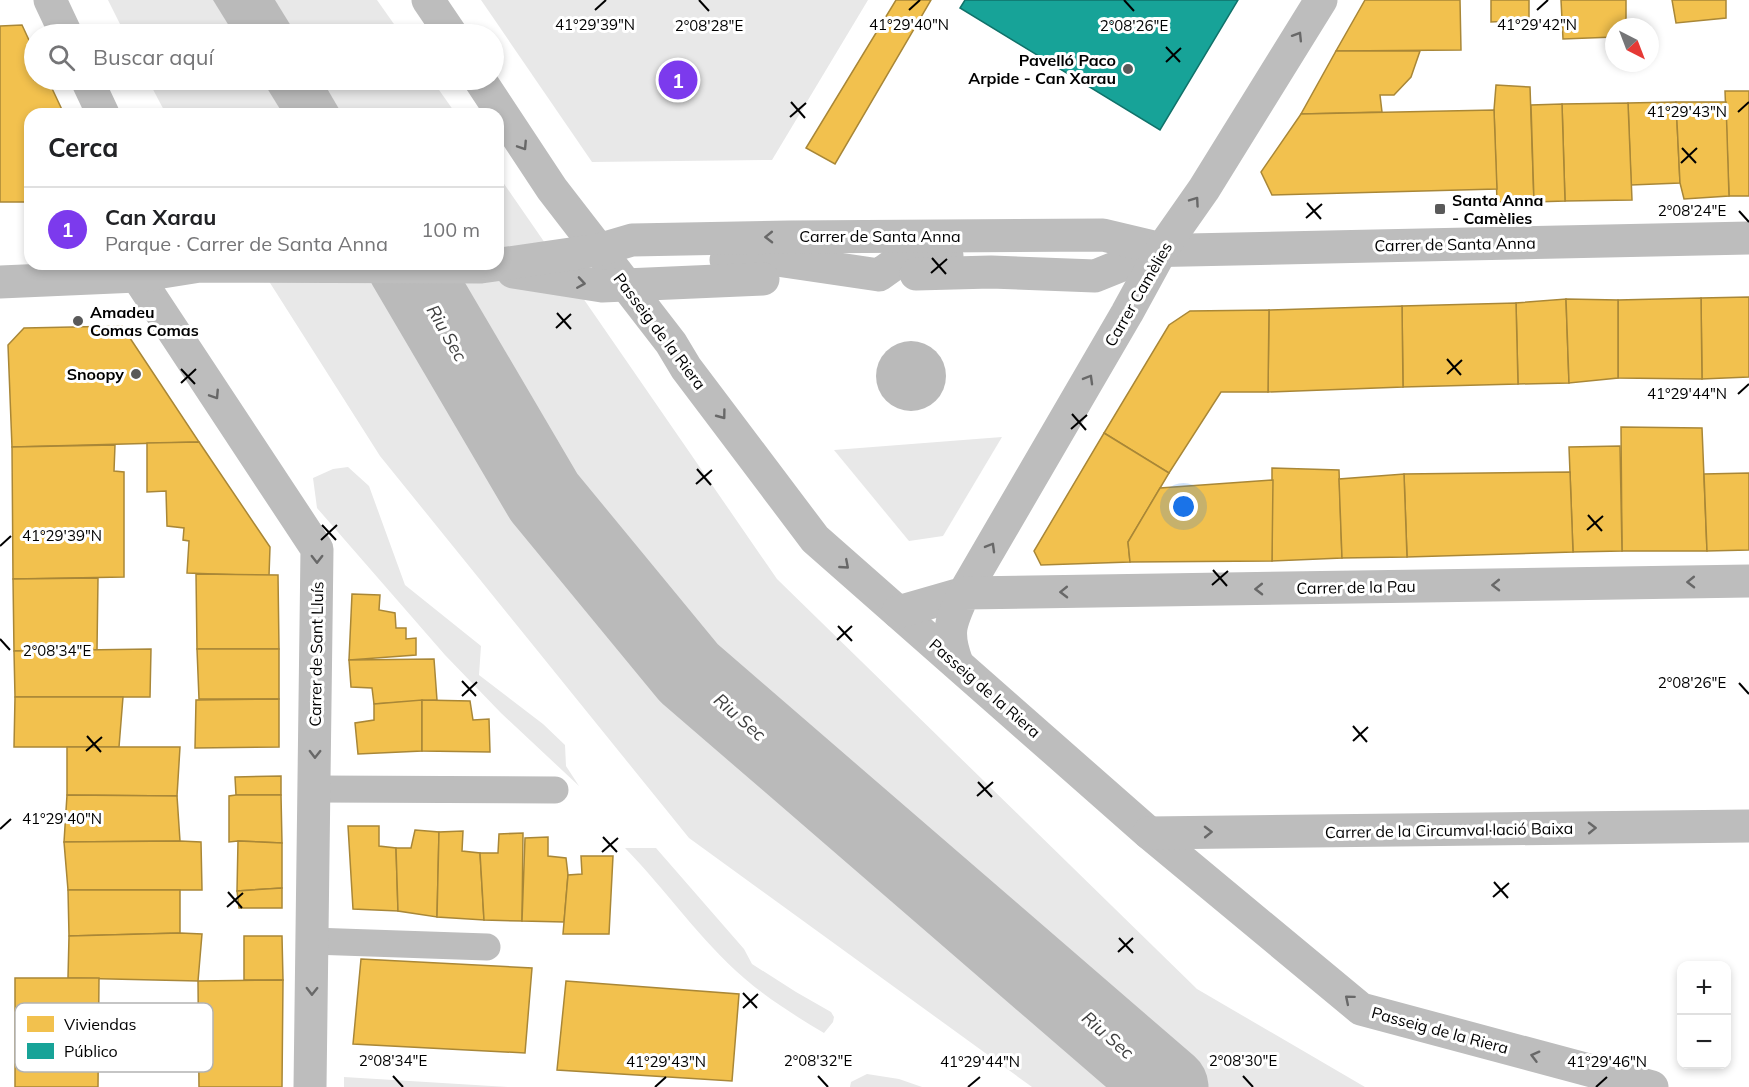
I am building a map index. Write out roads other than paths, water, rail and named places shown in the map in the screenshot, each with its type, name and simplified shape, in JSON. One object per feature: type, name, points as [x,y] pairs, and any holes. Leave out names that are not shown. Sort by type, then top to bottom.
[{"type":"street","points":[[50,0],[61,24]]},
{"type":"street","points":[[428,0],[444,24]]},
{"type":"street","name":"Carrer Camèlies","points":[[957,663],[950,644],[951,621],[964,593],[1162,249],[1204,189],[1321,0]]},
{"type":"street","points":[[92,90],[100,108]]},
{"type":"street","name":"Passeig de la Riera","points":[[487,90],[498,108]]},
{"type":"street","name":"Passeig de la Riera","points":[[504,116],[552,189],[815,539],[1149,833],[1361,1009],[1652,1087]]},
{"type":"street","name":"Carrer de Santa Anna","points":[[504,264],[598,250],[632,240],[1103,235],[1162,249]]},
{"type":"street","name":"Carrer de Santa Anna","points":[[598,250],[644,259],[777,260],[879,274],[907,255],[1094,255],[1162,249],[1749,238]]},
{"type":"street","name":"Carrer de Santa Anna","points":[[500,270],[602,286],[879,274],[991,272],[1095,276],[1162,249]]},
{"type":"street","name":"Carrer de Santa Anna","points":[[0,282],[137,276],[165,270]]},
{"type":"street","name":"Carrer de Sant Lluís","points":[[137,276],[317,549],[310,1087]]},
{"type":"street","name":"Carrer de la Pau","points":[[964,593],[1749,581]]},
{"type":"street","points":[[898,612],[964,593]]},
{"type":"street","name":"Carrer de la Circumval·lació Baixa","points":[[1149,833],[1749,826]]},
{"type":"lane","points":[[314,789],[555,790]]},
{"type":"lane","points":[[312,941],[487,947]]},
{"type":"waterway","name":"Riu Sec","points":[[411,270],[544,497],[689,673],[1168,1087]]},
{"type":"place","name":"Pavelló Paco Arpide - Can Xarau","points":[[1128,69]]},
{"type":"place","name":"Can Xarau","points":[[678,80]]},
{"type":"place","name":"Santa Anna - Camèlies","points":[[1440,209]]},
{"type":"place","name":"Amadeu Comas Comas","points":[[78,321]]},
{"type":"place","name":"Snoopy","points":[[136,374]]}]
